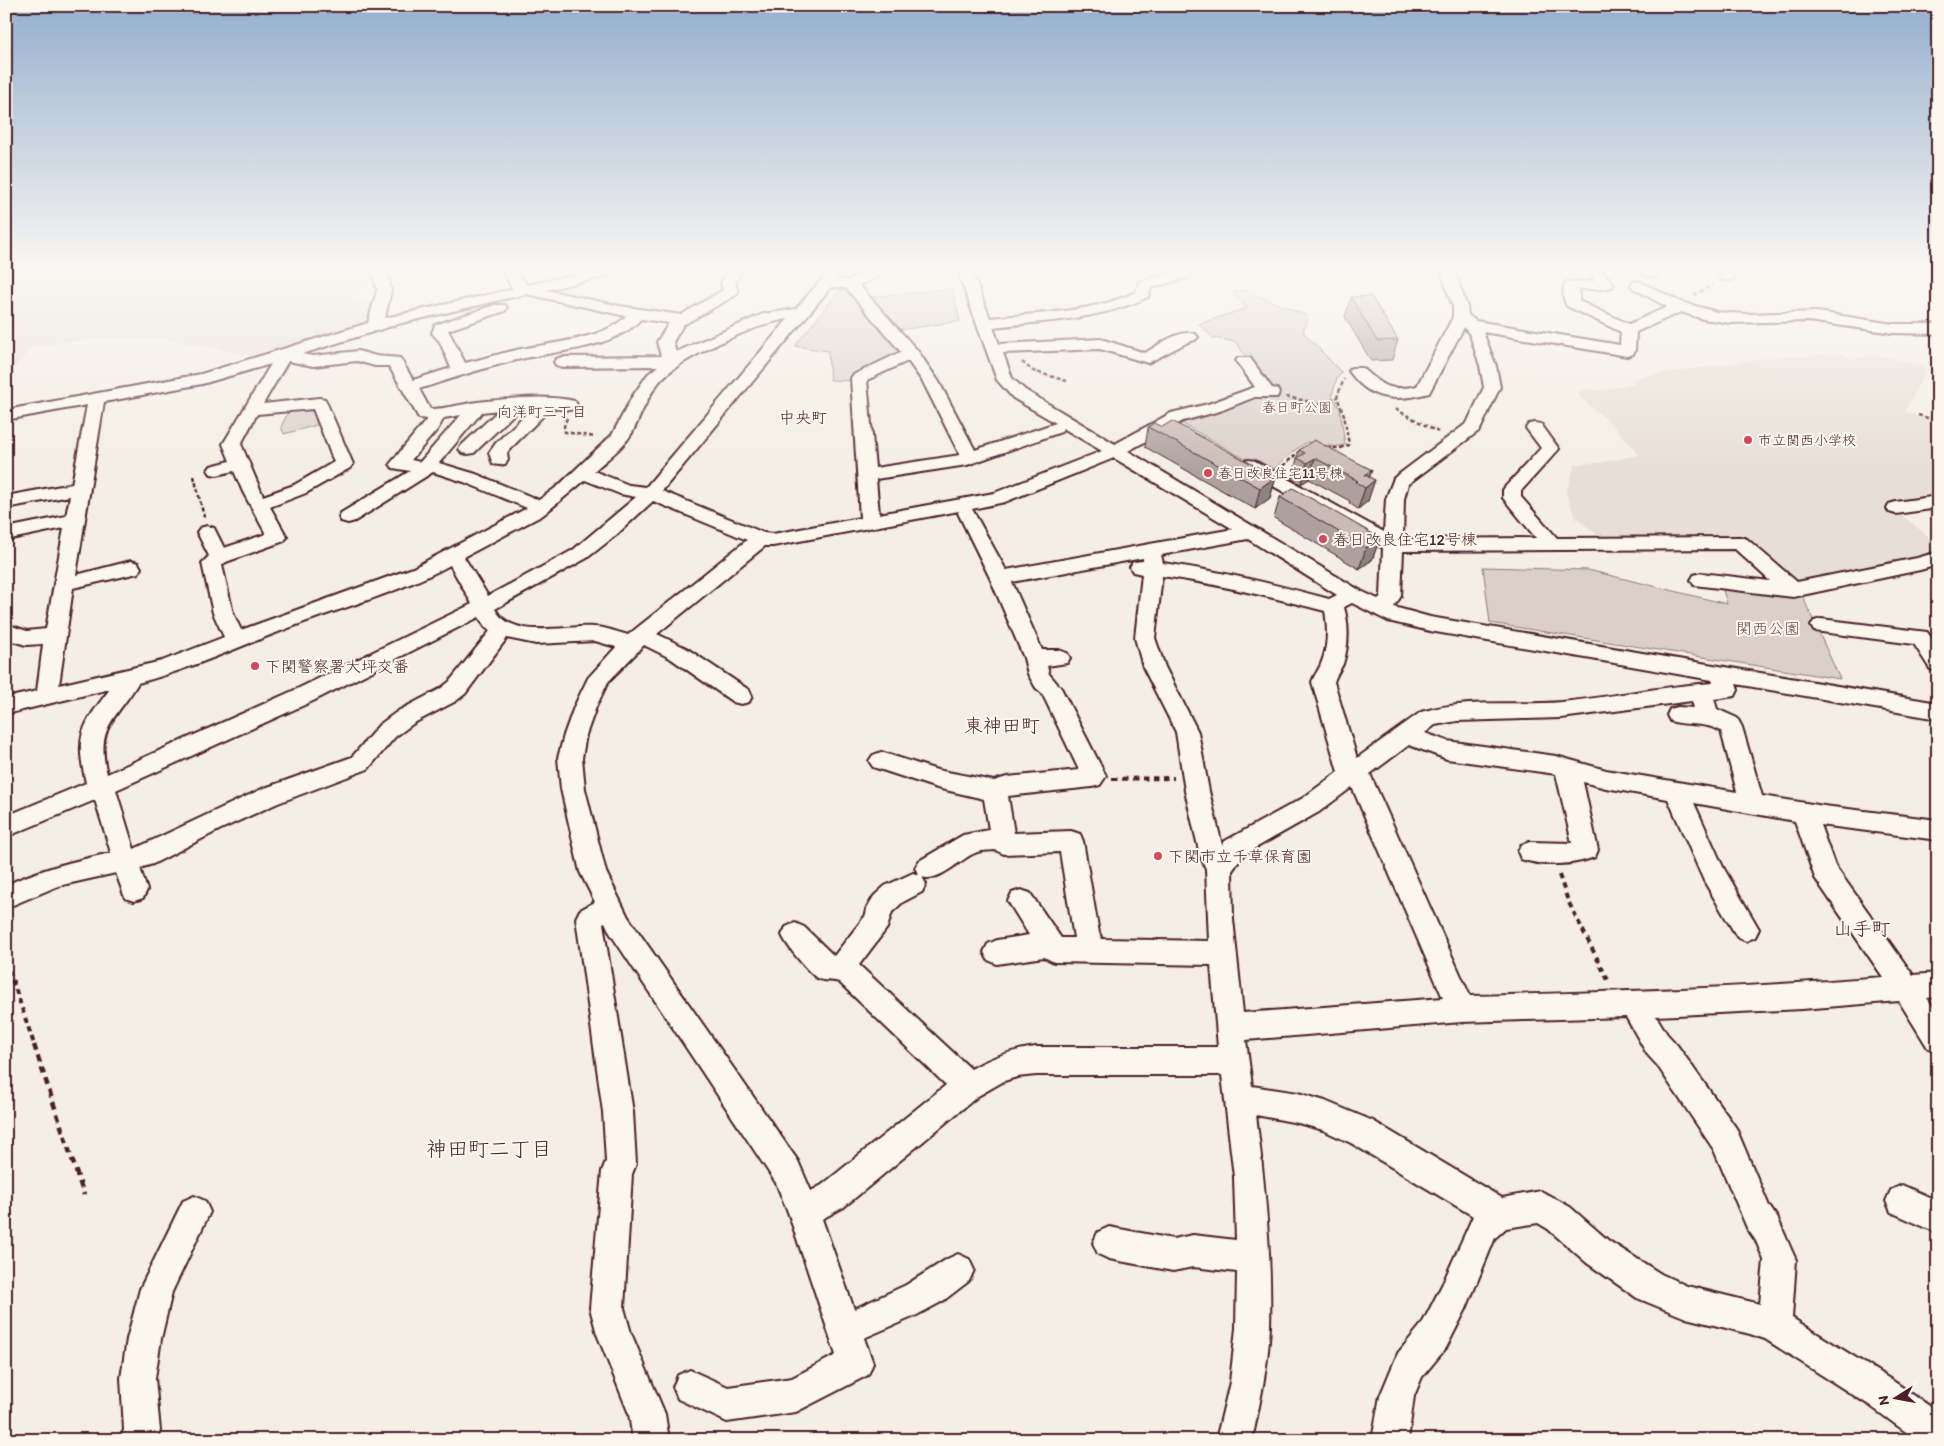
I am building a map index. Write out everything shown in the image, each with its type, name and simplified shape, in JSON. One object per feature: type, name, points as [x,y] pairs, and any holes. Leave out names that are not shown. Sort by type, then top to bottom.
[{"type":"street","points":[[6,415],[202,379],[333,339]]},
{"type":"street","points":[[446,339],[460,371]]},
{"type":"street","points":[[409,387],[521,354],[590,339]]},
{"type":"street","points":[[666,339],[665,342],[671,363]]},
{"type":"street","points":[[6,706],[166,668],[420,573],[453,556],[541,507],[583,473],[623,433],[640,397],[654,377],[680,356],[717,339]]},
{"type":"street","points":[[6,827],[256,718],[485,606],[580,554],[608,532],[651,493],[780,339]]},
{"type":"street","points":[[897,339],[911,353],[930,382],[970,458]]},
{"type":"street","points":[[990,339],[1005,380],[1015,391],[1354,596],[1395,616],[1430,624],[1938,711]]},
{"type":"street","points":[[994,349],[1101,344],[1148,358],[1181,339]]},
{"type":"street","points":[[1352,373],[1380,390],[1398,396],[1423,390],[1454,339]]},
{"type":"street","points":[[1382,610],[1391,596],[1395,499],[1400,482],[1474,426],[1492,387],[1482,344],[1479,339]]},
{"type":"street","points":[[1565,339],[1627,351],[1628,339]]},
{"type":"street","points":[[870,522],[859,378],[911,353]]},
{"type":"street","points":[[282,356],[313,361],[358,356],[375,361],[394,361],[426,414],[514,404],[547,403],[569,405]]},
{"type":"street","points":[[236,641],[223,613],[224,608],[212,563],[219,557],[277,537],[252,492],[232,444],[282,356]]},
{"type":"street","points":[[562,362],[654,360],[671,363]]},
{"type":"street","points":[[1244,361],[1267,392]]},
{"type":"street","points":[[583,473],[626,490],[651,493],[761,539],[773,540],[998,498],[1099,459],[1171,422],[1177,417],[1226,404],[1249,392],[1267,392]]},
{"type":"street","points":[[47,696],[55,636],[96,399]]},
{"type":"street","points":[[251,410],[318,403],[344,464],[300,489],[259,504]]},
{"type":"street","points":[[499,460],[498,454],[502,447],[547,403]]},
{"type":"street","points":[[468,448],[514,404]]},
{"type":"street","points":[[430,467],[428,465],[477,407]]},
{"type":"street","points":[[438,414],[431,426],[399,464],[430,467],[470,478],[541,507]]},
{"type":"street","points":[[1171,422],[1187,431]]},
{"type":"street","points":[[867,475],[970,458],[1055,428]]},
{"type":"street","points":[[1535,428],[1550,449],[1512,490],[1512,498],[1552,544]]},
{"type":"street","points":[[1236,458],[1392,545],[1740,542],[1793,590]]},
{"type":"street","points":[[217,470],[240,464]]},
{"type":"street","points":[[348,517],[430,467]]},
{"type":"street","points":[[6,502],[80,488]]},
{"type":"street","points":[[1896,508],[1938,502]]},
{"type":"street","points":[[880,761],[965,787],[995,791],[1007,786],[1092,778],[1094,776],[1050,688],[1046,686],[1036,670],[1035,658],[1000,578],[967,513]]},
{"type":"street","points":[[6,534],[75,520]]},
{"type":"street","points":[[207,532],[219,557]]},
{"type":"street","points":[[1000,578],[1124,555],[1131,564],[1250,532]]},
{"type":"street","points":[[690,1387],[727,1404],[796,1395],[856,1363],[804,1212],[787,1172],[619,925],[593,872],[573,789],[570,758],[575,735],[599,678],[637,639],[761,539]]},
{"type":"street","points":[[453,556],[467,575],[492,622],[502,630],[536,637],[595,634],[637,639],[685,658],[741,696]]},
{"type":"street","points":[[1701,580],[1793,590],[1920,564],[1938,558]]},
{"type":"street","points":[[1151,559],[1334,607]]},
{"type":"street","points":[[1151,559],[1145,638],[1154,667],[1187,732],[1212,855],[1219,869],[1223,953],[1230,1026],[1249,1177],[1253,1258],[1253,1328],[1247,1382],[1234,1440]]},
{"type":"street","points":[[64,584],[131,568]]},
{"type":"street","points":[[1354,596],[1337,602],[1334,607],[1338,622],[1336,644],[1331,666],[1323,682],[1354,774],[1462,1009]]},
{"type":"street","points":[[1821,626],[1929,637],[1938,664]]},
{"type":"street","points":[[6,897],[40,880],[144,857],[173,841],[270,796],[360,763],[387,731],[406,717],[458,688],[502,630]]},
{"type":"street","points":[[6,631],[26,638],[55,636]]},
{"type":"street","points":[[1035,658],[1059,658]]},
{"type":"street","points":[[1219,869],[1234,848],[1311,805],[1429,718],[1441,714],[1561,710],[1727,690],[1721,674]]},
{"type":"street","points":[[130,677],[100,722],[92,739],[91,746],[101,787],[134,890]]},
{"type":"street","points":[[1700,692],[1706,710],[1713,718]]},
{"type":"street","points":[[1678,715],[1713,718],[1726,722],[1730,726],[1752,804]]},
{"type":"street","points":[[1408,734],[1423,742],[1447,750],[1565,768],[1606,779],[1804,813],[1938,830]]},
{"type":"street","points":[[1540,852],[1582,852],[1586,850],[1574,794],[1565,768]]},
{"type":"street","points":[[995,791],[1004,844],[1071,841],[1086,935],[1095,951]]},
{"type":"street","points":[[1676,791],[1713,873],[1746,929]]},
{"type":"street","points":[[1804,813],[1824,870],[1840,896],[1907,988],[1938,1039]]},
{"type":"street","points":[[841,968],[862,938],[878,920],[880,908],[894,894],[972,842],[1004,839]]},
{"type":"street","points":[[1021,902],[1054,950],[1223,953]]},
{"type":"street","points":[[610,906],[589,918],[618,1112],[621,1164],[617,1172],[607,1308],[614,1334],[647,1414],[651,1440]]},
{"type":"street","points":[[794,935],[826,969],[841,968],[849,973],[968,1086]]},
{"type":"street","points":[[997,952],[1050,944]]},
{"type":"street","points":[[1230,1026],[1251,1027],[1462,1009],[1627,1005],[1802,996],[1938,985]]},
{"type":"street","points":[[1627,1005],[1667,1055],[1724,1139],[1758,1216],[1767,1230],[1780,1260],[1775,1326]]},
{"type":"street","points":[[804,1212],[833,1196],[968,1086],[996,1070],[1017,1063],[1036,1061],[1234,1061]]},
{"type":"street","points":[[1239,1098],[1298,1108],[1325,1116],[1362,1132],[1499,1214]]},
{"type":"street","points":[[1902,1201],[1938,1217]]},
{"type":"street","points":[[1390,1440],[1397,1396],[1410,1365],[1434,1336],[1454,1297],[1484,1227],[1499,1214],[1541,1207],[1559,1218],[1598,1252],[1649,1286],[1686,1302],[1750,1317],[1775,1326],[1881,1393],[1938,1433]]},
{"type":"street","points":[[138,1440],[142,1431],[138,1378],[144,1339],[156,1289],[194,1212]]},
{"type":"street","points":[[1110,1243],[1173,1255],[1193,1251],[1253,1258]]},
{"type":"street","points":[[844,1329],[873,1318],[938,1287],[958,1270]]},
{"type":"path","points":[[1018,360],[1033,371],[1067,381]]},
{"type":"path","points":[[1322,447],[1341,448],[1348,445],[1342,408],[1337,397],[1342,381],[1352,373]]},
{"type":"path","points":[[1267,392],[1322,404],[1337,397]]},
{"type":"path","points":[[569,405],[564,426],[565,432],[583,436],[618,439]]},
{"type":"path","points":[[1393,408],[1454,441]]},
{"type":"path","points":[[1918,415],[1938,421]]},
{"type":"path","points":[[1268,476],[1278,471],[1308,444]]},
{"type":"path","points":[[194,476],[204,518],[209,529],[207,532]]},
{"type":"path","points":[[1092,778],[1184,777],[1196,781]]},
{"type":"path","points":[[1540,852],[1627,1005]]},
{"type":"path","points":[[6,961],[84,1195]]},
{"type":"shaded area","points":[[6,339],[90,339],[32,346],[6,379]]},
{"type":"shaded area","points":[[170,339],[323,339],[265,358]]},
{"type":"shaded area","points":[[1841,354],[1851,359],[1878,355],[1924,366],[1926,370],[1905,412],[1938,421],[1938,496],[1885,502],[1938,544],[1938,553],[1795,587],[1741,541],[1604,540],[1576,518],[1566,493],[1575,464],[1598,463],[1639,455],[1613,425],[1581,398],[1578,392],[1591,389],[1600,391],[1635,383],[1632,380],[1656,374],[1768,358]]},
{"type":"green space","points":[[800,339],[891,339],[899,348],[895,356],[850,376],[852,381],[830,380],[828,351],[795,346]]},
{"type":"green space","name":"春日町公園","points":[[1222,339],[1310,339],[1342,373],[1337,378],[1332,395],[1340,409],[1345,445],[1335,447],[1307,442],[1274,469],[1263,469],[1181,423],[1181,420],[1267,388],[1236,342]]},
{"type":"green space","points":[[306,409],[313,412],[317,425],[284,434],[281,427],[289,410]]},
{"type":"green space","name":"関西公園","points":[[1483,567],[1588,570],[1727,604],[1721,583],[1800,591],[1840,679],[1490,623]]},
{"type":"building","points":[[1376,339],[1398,340],[1377,341]]},
{"type":"building","points":[[1172,421],[1276,477],[1260,488],[1148,427],[1154,423],[1162,427]]},
{"type":"building","points":[[1314,440],[1372,470],[1365,475],[1375,480],[1365,488],[1356,482],[1358,481],[1315,458],[1307,463],[1297,458],[1305,453],[1299,450]]},
{"type":"building","points":[[1293,488],[1380,538],[1366,548],[1280,497]]},
{"type":"place","name":"市立関西小学校","points":[[1748,440]]},
{"type":"place","name":"春日改良住宅11号棟","points":[[1208,473]]},
{"type":"place","name":"春日改良住宅12号棟","points":[[1323,539]]},
{"type":"place","name":"下関警察署大坪交番","points":[[255,666]]},
{"type":"place","name":"下関市立千草保育園","points":[[1158,856]]},
{"type":"district","name":"向洋町三丁目","points":[[542,412]]},
{"type":"district","name":"中央町","points":[[803,417]]},
{"type":"district","name":"東神田町","points":[[1002,725]]},
{"type":"district","name":"山手町","points":[[1862,928]]},
{"type":"district","name":"神田町二丁目","points":[[489,1149]]}]
